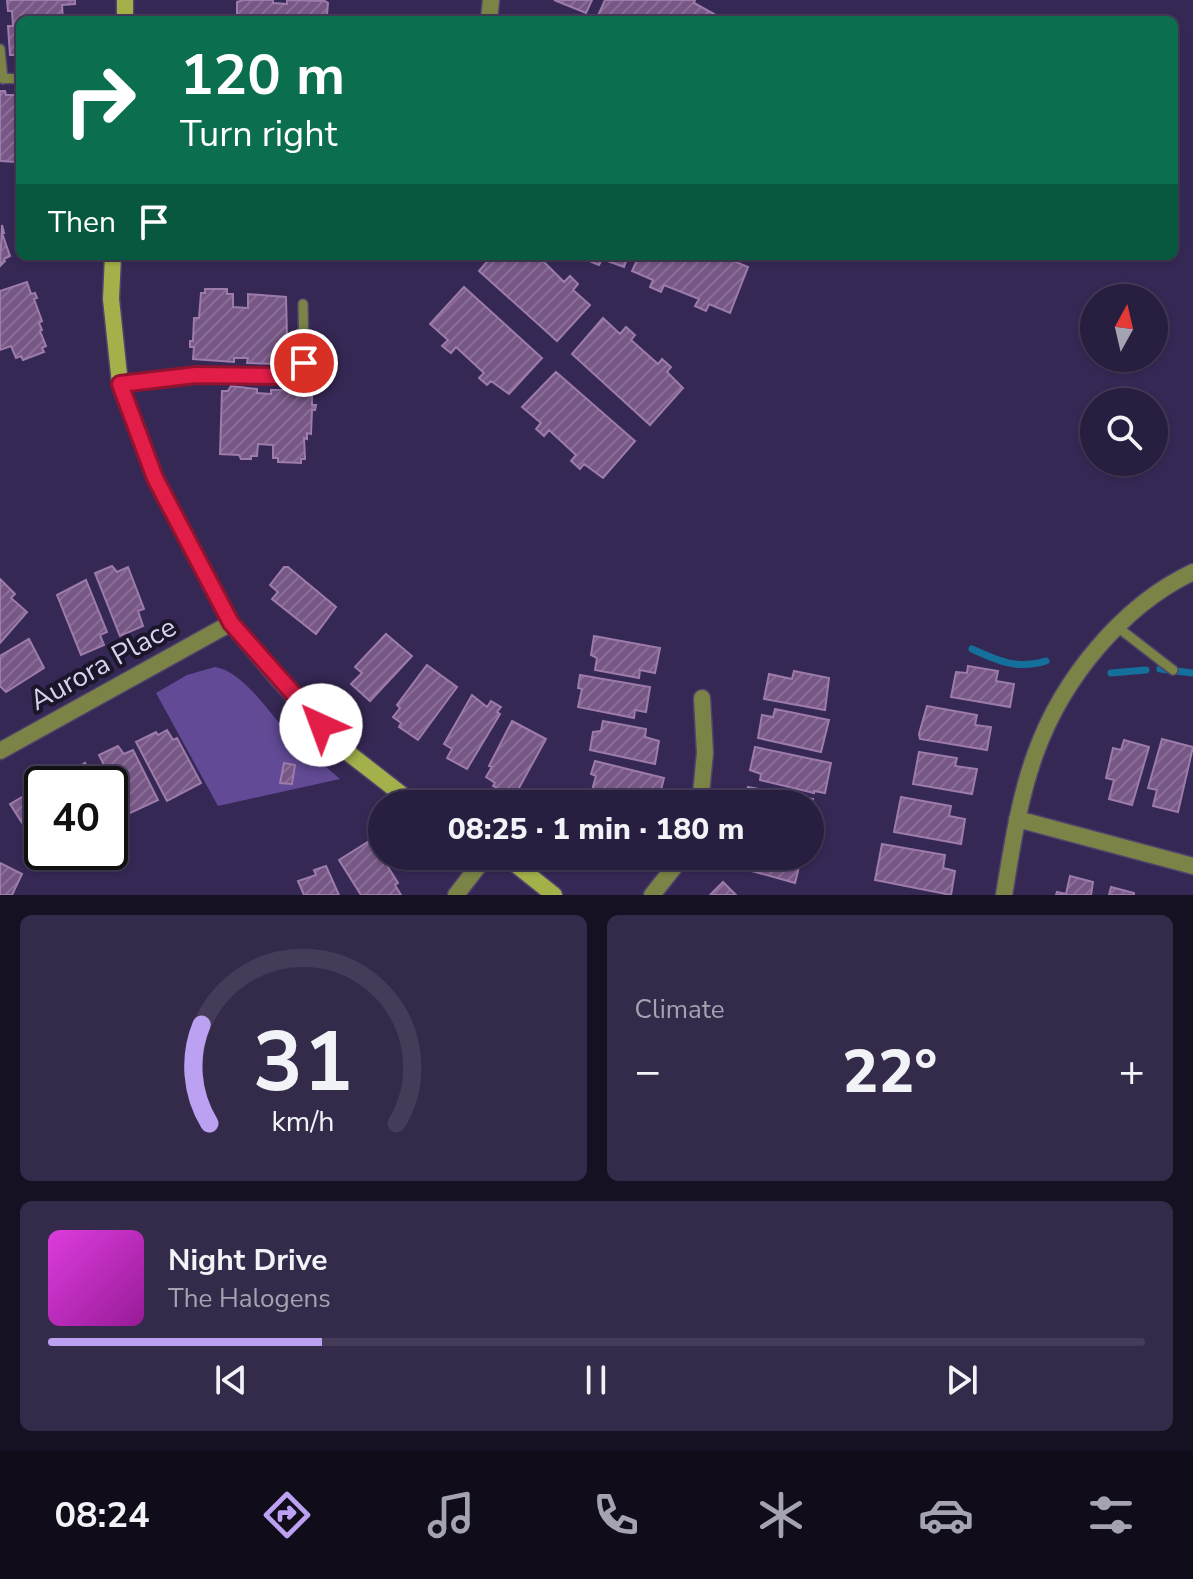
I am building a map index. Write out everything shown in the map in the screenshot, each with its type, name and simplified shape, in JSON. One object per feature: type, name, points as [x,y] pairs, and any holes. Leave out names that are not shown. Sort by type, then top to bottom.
[{"type":"street","points":[[113,260],[111,299],[120,384],[155,478],[231,623],[342,748],[396,790]]},
{"type":"street","points":[[1004,895],[1017,819],[1037,750],[1072,681],[1116,626],[1168,584],[1193,572]]},
{"type":"street","name":"Aurora Place","points":[[0,751],[231,623]]},
{"type":"street","points":[[701,790],[705,753],[702,698]]},
{"type":"street","points":[[1017,819],[1193,866]]},
{"type":"street","points":[[456,895],[475,870]]},
{"type":"street","points":[[523,870],[554,895]]},
{"type":"street","points":[[652,895],[672,870]]},
{"type":"lane","points":[[0,49],[1,78]]},
{"type":"lane","points":[[120,384],[196,375],[286,376],[299,372],[304,363],[303,304]]},
{"type":"lane","points":[[1116,626],[1173,670]]},
{"type":"shaded area","points":[[215,667],[236,676],[245,684],[294,739],[340,779],[218,806],[156,693],[187,675]]},
{"type":"building","points":[[7,0],[75,0],[75,4],[62,5],[63,16],[16,16],[16,61],[15,55],[10,55],[8,26],[13,26],[12,11],[8,11]]},
{"type":"building","points":[[273,0],[273,3],[287,4],[287,0],[325,1],[328,3],[327,15],[331,15],[237,16],[237,2]]},
{"type":"building","points":[[554,0],[592,0],[586,13]]},
{"type":"building","points":[[605,0],[695,0],[694,3],[714,14],[713,16],[598,16]]},
{"type":"building","points":[[0,91],[5,91],[6,95],[16,95],[16,162],[0,161]]},
{"type":"building","points":[[2,225],[10,256],[0,266]]},
{"type":"building","points":[[489,260],[542,260],[564,282],[570,276],[578,284],[573,290],[590,305],[557,341],[479,271]]},
{"type":"building","points":[[605,260],[627,260],[624,267]]},
{"type":"building","points":[[637,260],[731,260],[748,267],[730,313],[709,304],[706,311],[695,306],[699,299],[664,285],[661,292],[650,287],[653,280],[632,271]]},
{"type":"building","points":[[27,282],[31,294],[35,293],[37,298],[34,299],[42,321],[39,323],[40,331],[46,346],[42,348],[44,352],[23,360],[21,356],[16,358],[11,346],[0,350],[0,291]]},
{"type":"building","points":[[464,287],[542,358],[509,394],[491,381],[487,385],[479,378],[484,373],[456,347],[451,353],[442,346],[448,340],[430,324]]},
{"type":"building","points":[[205,289],[227,289],[227,294],[233,294],[233,307],[248,308],[248,294],[286,297],[287,337],[284,337],[283,360],[277,360],[277,364],[247,363],[248,358],[234,358],[234,362],[193,359],[194,347],[190,347],[190,341],[193,341],[194,318],[199,318],[201,293],[205,293]]},
{"type":"building","points":[[603,318],[620,334],[626,327],[635,335],[631,340],[658,364],[662,359],[671,367],[667,372],[683,388],[650,425],[572,354]]},
{"type":"building","points":[[556,372],[635,441],[603,478],[584,464],[580,469],[571,461],[576,455],[549,430],[544,436],[536,429],[541,423],[522,407]]},
{"type":"building","points":[[231,386],[257,389],[257,393],[271,394],[271,390],[292,388],[312,392],[312,405],[316,405],[312,410],[311,434],[307,433],[307,439],[304,438],[305,459],[301,459],[301,463],[278,462],[278,458],[273,458],[273,445],[258,444],[257,456],[251,456],[251,459],[220,454],[222,391],[228,391]]},
{"type":"building","points":[[112,566],[117,572],[128,567],[144,609],[138,611],[143,626],[120,636],[95,573]]},
{"type":"building","points":[[284,567],[288,567],[336,607],[316,634],[272,599],[278,592],[270,585]]},
{"type":"building","points":[[0,579],[15,594],[11,598],[27,612],[0,643]]},
{"type":"building","points":[[86,580],[107,632],[100,635],[104,645],[81,655],[57,595]]},
{"type":"building","points":[[386,634],[412,656],[370,701],[351,684],[362,673],[355,667]]},
{"type":"building","points":[[594,636],[660,648],[655,673],[640,670],[639,678],[595,670],[597,658],[591,655]]},
{"type":"building","points":[[29,639],[44,668],[6,692],[0,686],[0,656]]},
{"type":"building","points":[[427,665],[457,687],[418,740],[399,727],[401,723],[393,717],[400,708],[397,705]]},
{"type":"building","points":[[968,666],[998,671],[996,681],[1014,684],[1010,707],[951,697],[956,672],[967,673]]},
{"type":"building","points":[[794,671],[829,678],[825,710],[764,699],[769,674],[792,679]]},
{"type":"building","points":[[580,675],[650,687],[646,712],[635,710],[634,718],[578,707],[582,689],[578,688]]},
{"type":"building","points":[[472,695],[487,707],[491,701],[501,707],[497,712],[500,714],[467,769],[447,758],[452,749],[444,744]]},
{"type":"building","points":[[927,706],[977,715],[975,725],[991,727],[987,750],[920,739]]},
{"type":"building","points":[[775,709],[829,720],[821,752],[758,738],[762,715],[773,717]]},
{"type":"building","points":[[512,721],[546,739],[518,790],[501,790],[493,786],[495,783],[486,777],[492,767],[489,766]]},
{"type":"building","points":[[603,721],[646,729],[645,737],[659,741],[655,764],[590,750],[593,732],[601,731]]},
{"type":"building","points":[[167,730],[173,740],[177,738],[201,783],[167,801],[136,742]]},
{"type":"building","points":[[1162,739],[1193,747],[1178,812],[1153,806],[1157,790],[1148,788]]},
{"type":"building","points":[[1124,740],[1149,747],[1132,805],[1109,799],[1114,780],[1106,778],[1113,748],[1121,750]]},
{"type":"building","points":[[118,746],[124,754],[133,750],[158,800],[128,814],[128,766],[104,766],[99,755]]},
{"type":"building","points":[[755,747],[831,763],[825,793],[824,790],[802,790],[760,780],[761,774],[750,770]]},
{"type":"building","points":[[919,752],[957,758],[955,766],[977,769],[972,794],[913,784]]},
{"type":"building","points":[[595,761],[664,778],[661,790],[592,790],[596,776],[591,774]]},
{"type":"building","points":[[284,763],[295,765],[292,784],[280,783]]},
{"type":"building","points":[[24,796],[24,826],[10,804]]},
{"type":"building","points":[[901,797],[951,806],[949,816],[965,819],[961,844],[894,832]]},
{"type":"building","points":[[368,842],[368,870],[390,870],[401,895],[361,895],[339,860]]},
{"type":"building","points":[[882,844],[945,855],[943,868],[955,871],[951,895],[875,880]]},
{"type":"building","points":[[0,863],[22,874],[12,895],[0,895]]},
{"type":"building","points":[[326,866],[339,895],[304,895],[298,881],[316,875],[314,870]]},
{"type":"building","points":[[748,870],[798,870],[795,883]]},
{"type":"building","points":[[1070,876],[1093,882],[1091,895],[1056,895],[1057,892],[1066,894]]},
{"type":"building","points":[[723,882],[736,895],[710,895]]},
{"type":"building","points":[[1111,887],[1134,893],[1134,895],[1109,895]]},
{"type":"waterway","points":[[972,649],[1017,664],[1046,661]]},
{"type":"waterway","points":[[1160,669],[1193,673]]},
{"type":"waterway","points":[[1111,673],[1146,670]]},
{"type":"route","points":[[304,363],[299,372],[286,376],[196,375],[120,384],[155,478],[231,623],[321,725]]}]
